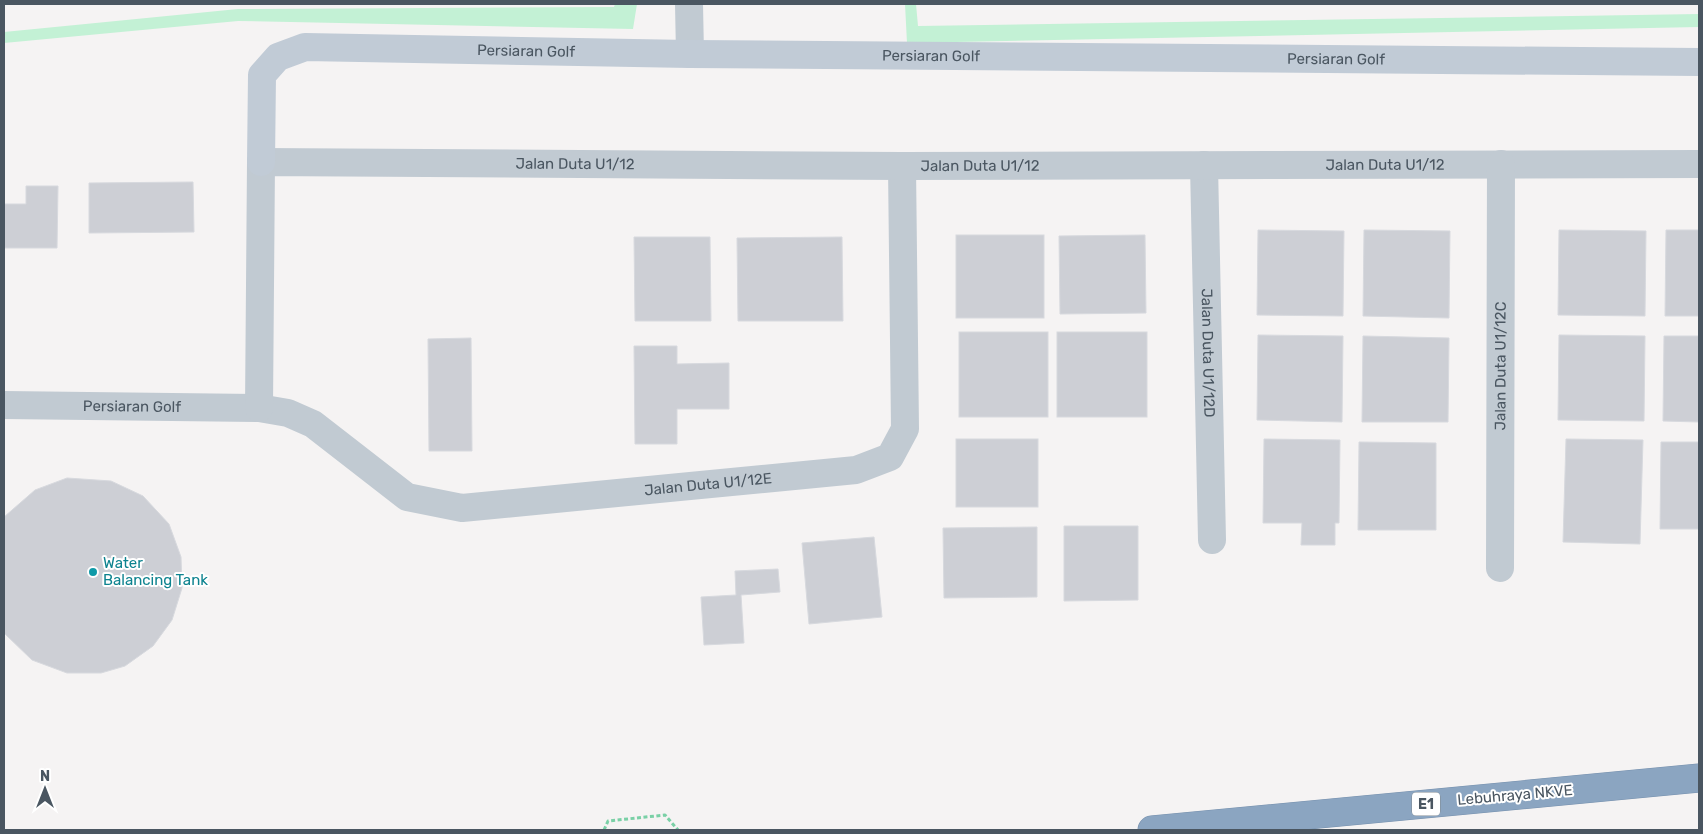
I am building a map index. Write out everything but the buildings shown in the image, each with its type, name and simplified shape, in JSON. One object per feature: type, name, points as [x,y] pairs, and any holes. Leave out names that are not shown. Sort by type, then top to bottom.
[{"type":"highway","name":"Lebuhraya NKVE","points":[[1152,830],[1699,778]]},
{"type":"street","points":[[689,4],[690,54]]},
{"type":"street","name":"Persiaran Golf","points":[[261,162],[262,75],[278,57],[305,47],[690,54],[1699,62]]},
{"type":"street","points":[[259,408],[261,162]]},
{"type":"street","name":"Jalan Duta U1/12","points":[[261,162],[902,166],[1699,164]]},
{"type":"street","name":"Jalan Duta U1/12C","points":[[1500,568],[1502,164]]},
{"type":"street","name":"Jalan Duta U1/12D","points":[[1204,165],[1212,540]]},
{"type":"street","name":"Jalan Duta U1/12E","points":[[259,408],[288,413],[313,424],[407,497],[462,508],[856,470],[890,457],[905,429],[902,166]]},
{"type":"street","name":"Persiaran Golf","points":[[4,405],[259,408]]},
{"type":"path","points":[[604,830],[608,821],[665,815],[678,830]]},
{"type":"green space","points":[[615,4],[637,4],[633,29],[238,21],[4,43],[4,32],[238,9],[614,7]]},
{"type":"green space","points":[[905,4],[916,4],[918,26],[1699,14],[1699,27],[907,43]]},
{"type":"place","name":"Water Balancing Tank","points":[[93,572]]}]
